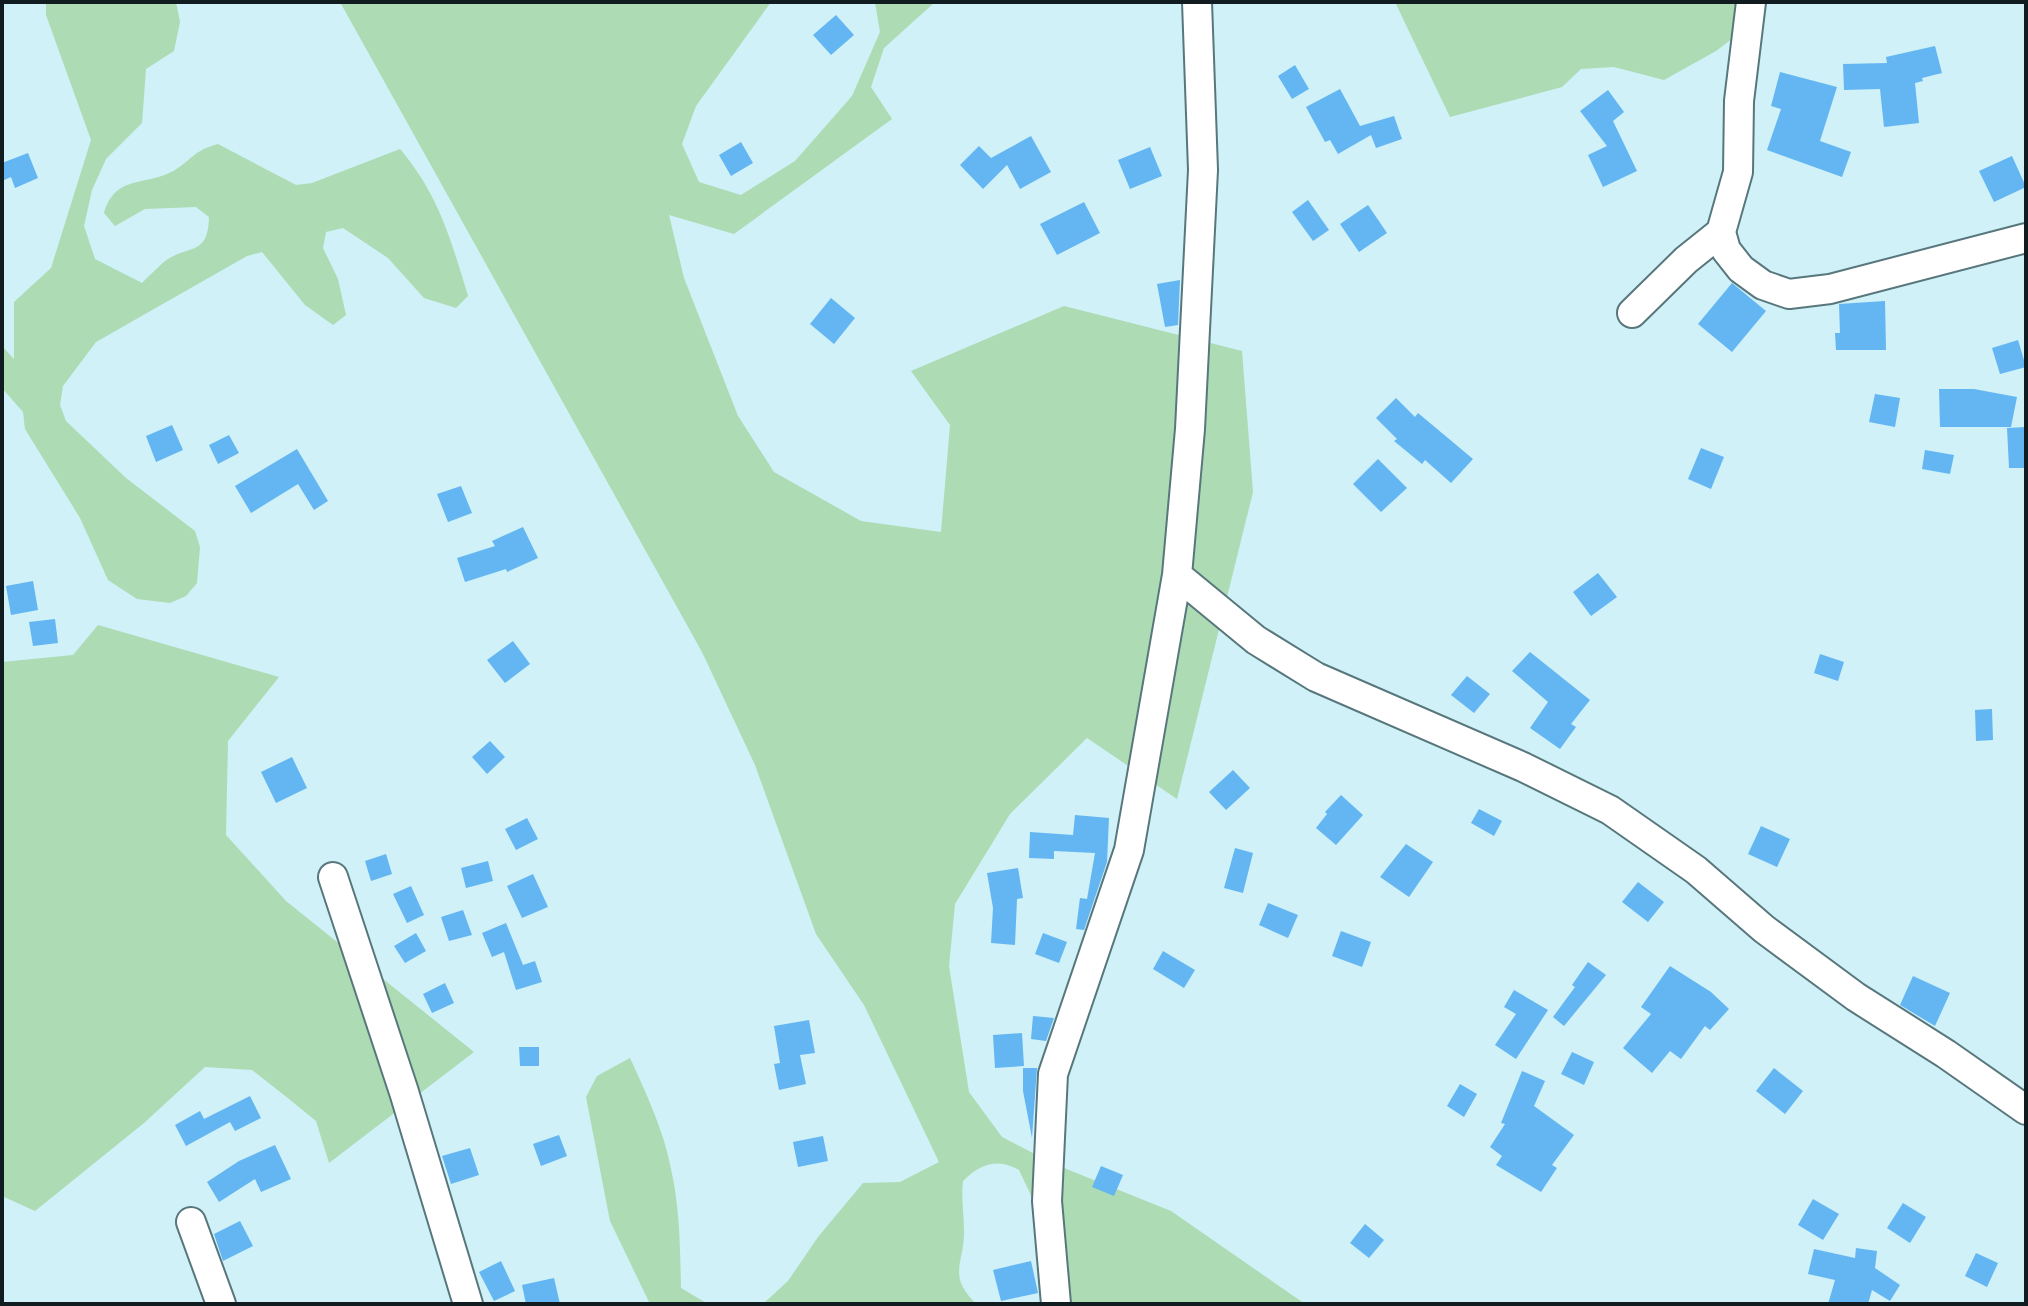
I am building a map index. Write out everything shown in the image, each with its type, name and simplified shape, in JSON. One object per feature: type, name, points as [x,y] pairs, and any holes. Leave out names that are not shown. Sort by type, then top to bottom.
[{"type":"street","points":[[1056,1304],[1047,1201],[1053,1074],[1129,850],[1177,575],[1190,429],[1203,170],[1197,2]]},
{"type":"street","points":[[1751,2],[1739,101],[1738,172],[1721,232],[1726,250],[1741,269],[1763,285],[1789,294],[1830,289],[2026,238]]},
{"type":"street","points":[[1632,313],[1686,260],[1721,232]]},
{"type":"street","points":[[1177,575],[1256,640],[1316,677],[1523,767],[1610,810],[1696,870],[1764,929],[1856,997],[2026,1110]]},
{"type":"street","points":[[333,877],[404,1092],[468,1304]]},
{"type":"street","points":[[191,1222],[221,1304]]},
{"type":"green space","points":[[46,2],[176,2],[180,22],[174,51],[146,69],[142,123],[106,159],[92,190],[84,226],[95,259],[142,283],[165,261],[201,244],[208,230],[209,217],[196,207],[145,209],[115,226],[104,213],[109,200],[124,186],[164,175],[198,152],[218,144],[296,185],[312,183],[400,149],[434,201],[468,296],[456,308],[424,298],[388,258],[343,228],[326,232],[323,248],[338,279],[346,315],[333,325],[305,305],[262,252],[247,256],[96,342],[63,386],[60,405],[66,421],[126,478],[195,531],[200,547],[197,583],[186,596],[170,603],[137,599],[108,580],[80,518],[25,429],[23,412],[2,388],[2,346],[14,359],[14,302],[51,268],[91,140],[46,15]]},
{"type":"green space","points":[[340,2],[771,2],[696,106],[682,144],[699,182],[741,195],[795,161],[852,96],[880,32],[875,2],[935,2],[884,48],[871,87],[892,119],[734,234],[669,215],[684,278],[738,416],[774,472],[861,521],[941,532],[950,425],[911,371],[1064,306],[1242,351],[1253,492],[1177,799],[1087,738],[1010,814],[955,904],[949,966],[969,1092],[1002,1137],[1054,1164],[1171,1211],[1305,1304],[1044,1304],[1055,1246],[1019,1170],[996,1164],[982,1167],[963,1181],[964,1232],[959,1277],[976,1304],[763,1304],[788,1281],[818,1237],[863,1183],[900,1182],[939,1162],[864,1005],[816,934],[755,765],[702,652]]},
{"type":"green space","points":[[1395,2],[1767,2],[1765,14],[1716,51],[1664,80],[1614,67],[1581,69],[1562,87],[1450,117]]},
{"type":"green space","points":[[98,625],[279,677],[228,741],[226,835],[286,901],[474,1052],[329,1163],[316,1121],[252,1070],[205,1067],[144,1123],[35,1211],[2,1196],[2,662],[73,655]]},
{"type":"green space","points":[[630,1058],[654,1112],[668,1155],[678,1214],[681,1288],[708,1304],[650,1304],[610,1221],[586,1097],[597,1076]]},
{"type":"building","points":[[836,15],[854,35],[831,55],[813,35]]},
{"type":"building","points":[[1935,46],[1942,73],[1915,83],[1919,123],[1884,127],[1880,89],[1844,90],[1843,64],[1887,63],[1886,57]]},
{"type":"building","points":[[1295,65],[1309,89],[1292,99],[1278,76]]},
{"type":"building","points":[[1780,72],[1837,87],[1820,141],[1851,152],[1842,177],[1767,150],[1781,109],[1771,106]]},
{"type":"building","points":[[1340,89],[1360,126],[1394,116],[1402,139],[1376,148],[1371,135],[1338,154],[1330,140],[1325,142],[1306,107]]},
{"type":"building","points":[[1608,90],[1624,112],[1613,121],[1637,171],[1603,187],[1588,155],[1607,146],[1580,111]]},
{"type":"building","points":[[1031,136],[1051,172],[1020,189],[1007,165],[983,189],[960,165],[979,146],[991,158]]},
{"type":"building","points":[[741,142],[753,163],[731,176],[719,155]]},
{"type":"building","points":[[1150,147],[1162,176],[1130,189],[1118,160]]},
{"type":"building","points":[[28,153],[38,178],[15,188],[11,177],[2,181],[2,163]]},
{"type":"building","points":[[2012,156],[2026,187],[1994,202],[1979,171]]},
{"type":"building","points":[[1308,200],[1329,230],[1313,241],[1292,212]]},
{"type":"building","points":[[1084,202],[1100,233],[1057,255],[1040,224]]},
{"type":"building","points":[[1368,205],[1387,233],[1359,252],[1340,224]]},
{"type":"building","points":[[1180,280],[1178,325],[1165,327],[1157,284]]},
{"type":"building","points":[[1732,283],[1766,311],[1732,352],[1698,324]]},
{"type":"building","points":[[831,298],[855,318],[834,344],[810,324]]},
{"type":"building","points":[[1885,301],[1886,350],[1836,350],[1835,333],[1840,333],[1839,304]]},
{"type":"building","points":[[2018,340],[2026,367],[2000,374],[1992,348]]},
{"type":"building","points":[[1939,389],[1974,389],[2017,397],[2011,427],[1940,427]]},
{"type":"building","points":[[1875,394],[1900,398],[1895,427],[1869,422]]},
{"type":"building","points":[[1396,398],[1415,417],[1418,413],[1473,459],[1451,483],[1425,460],[1422,464],[1394,441],[1397,439],[1376,418]]},
{"type":"building","points":[[172,425],[183,450],[156,462],[146,436]]},
{"type":"building","points":[[2026,427],[2026,468],[2009,468],[2007,428]]},
{"type":"building","points":[[229,435],[239,453],[218,464],[209,445]]},
{"type":"building","points":[[1701,448],[1724,457],[1711,489],[1688,479]]},
{"type":"building","points":[[297,449],[328,501],[314,510],[298,484],[251,513],[235,486]]},
{"type":"building","points":[[1925,450],[1954,455],[1950,474],[1922,469]]},
{"type":"building","points":[[1378,459],[1407,488],[1381,512],[1353,484]]},
{"type":"building","points":[[461,486],[472,513],[448,522],[437,494]]},
{"type":"building","points":[[523,527],[538,558],[507,572],[506,569],[465,582],[457,558],[495,546],[492,541]]},
{"type":"building","points":[[1598,573],[1617,597],[1591,616],[1573,592]]},
{"type":"building","points":[[33,581],[38,610],[11,615],[6,586]]},
{"type":"building","points":[[55,619],[58,643],[33,646],[29,622]]},
{"type":"building","points":[[513,641],[530,664],[505,683],[487,660]]},
{"type":"building","points":[[1530,652],[1590,700],[1571,724],[1576,727],[1560,749],[1530,728],[1548,702],[1512,671]]},
{"type":"building","points":[[1820,654],[1844,662],[1838,681],[1814,673]]},
{"type":"building","points":[[1467,676],[1490,694],[1474,713],[1451,695]]},
{"type":"building","points":[[1992,709],[1993,740],[1976,741],[1975,710]]},
{"type":"building","points":[[490,741],[505,757],[487,774],[472,757]]},
{"type":"building","points":[[292,757],[307,788],[276,803],[261,772]]},
{"type":"building","points":[[1233,770],[1250,788],[1226,810],[1209,792]]},
{"type":"building","points":[[1341,795],[1363,815],[1336,845],[1316,828],[1327,814],[1325,812]]},
{"type":"building","points":[[1479,809],[1502,821],[1494,836],[1471,823]]},
{"type":"building","points":[[1075,815],[1109,818],[1107,862],[1084,930],[1076,929],[1080,898],[1087,899],[1095,853],[1054,851],[1054,859],[1029,858],[1030,832],[1073,835]]},
{"type":"building","points":[[527,818],[538,839],[516,850],[505,829]]},
{"type":"building","points":[[1761,826],[1790,839],[1777,867],[1748,854]]},
{"type":"building","points":[[1406,844],[1433,862],[1409,897],[1380,877]]},
{"type":"building","points":[[1235,848],[1253,853],[1243,893],[1224,888]]},
{"type":"building","points":[[386,854],[392,874],[371,881],[365,861]]},
{"type":"building","points":[[488,861],[493,881],[466,888],[461,868]]},
{"type":"building","points":[[1018,868],[1023,898],[1017,899],[1015,945],[991,943],[993,908],[987,873]]},
{"type":"building","points":[[533,874],[548,907],[522,918],[507,886]]},
{"type":"building","points":[[1638,882],[1664,902],[1648,922],[1622,902]]},
{"type":"building","points":[[411,886],[424,915],[407,923],[393,894]]},
{"type":"building","points":[[1268,903],[1298,915],[1288,938],[1259,925]]},
{"type":"building","points":[[463,910],[472,935],[449,941],[441,917]]},
{"type":"building","points":[[506,923],[523,965],[535,961],[542,982],[516,990],[504,952],[492,957],[482,933]]},
{"type":"building","points":[[1341,931],[1371,942],[1362,967],[1332,956]]},
{"type":"building","points":[[416,933],[426,951],[405,963],[394,946]]},
{"type":"building","points":[[1043,933],[1067,942],[1059,963],[1035,954]]},
{"type":"building","points":[[1163,951],[1195,970],[1184,988],[1153,969]]},
{"type":"building","points":[[1588,962],[1606,975],[1564,1026],[1553,1017],[1575,987],[1572,985]]},
{"type":"building","points":[[1670,966],[1711,992],[1729,1009],[1710,1030],[1705,1026],[1681,1059],[1670,1051],[1652,1073],[1623,1048],[1651,1014],[1641,1007]]},
{"type":"building","points":[[1913,976],[1950,993],[1935,1026],[1900,1005]]},
{"type":"building","points":[[445,983],[454,1003],[432,1013],[423,994]]},
{"type":"building","points":[[1514,990],[1548,1010],[1516,1059],[1495,1045],[1516,1014],[1504,1007]]},
{"type":"building","points":[[1033,1016],[1054,1018],[1046,1041],[1031,1039]]},
{"type":"building","points":[[809,1020],[815,1053],[800,1055],[806,1084],[779,1090],[774,1064],[780,1063],[774,1026]]},
{"type":"building","points":[[1022,1033],[1024,1066],[995,1068],[993,1035]]},
{"type":"building","points":[[519,1047],[539,1047],[539,1066],[520,1066]]},
{"type":"building","points":[[1572,1052],[1594,1062],[1584,1085],[1561,1074]]},
{"type":"building","points":[[1023,1068],[1037,1068],[1032,1138],[1023,1091]]},
{"type":"building","points":[[1774,1068],[1803,1091],[1785,1114],[1756,1091]]},
{"type":"building","points":[[1522,1071],[1545,1081],[1534,1106],[1574,1135],[1552,1165],[1557,1168],[1541,1192],[1496,1165],[1502,1156],[1490,1147],[1505,1124],[1501,1123]]},
{"type":"building","points":[[1460,1084],[1477,1094],[1464,1117],[1447,1106]]},
{"type":"building","points":[[250,1096],[261,1118],[235,1131],[230,1122],[186,1146],[175,1125],[200,1111],[204,1119]]},
{"type":"building","points":[[559,1135],[567,1156],[541,1166],[533,1144]]},
{"type":"building","points":[[823,1136],[828,1161],[798,1167],[793,1142]]},
{"type":"building","points":[[275,1145],[291,1179],[261,1192],[255,1179],[219,1202],[207,1182],[239,1161]]},
{"type":"building","points":[[470,1148],[479,1175],[451,1184],[442,1156]]},
{"type":"building","points":[[1101,1166],[1123,1175],[1114,1196],[1092,1187]]},
{"type":"building","points":[[1813,1199],[1839,1214],[1823,1240],[1798,1225]]},
{"type":"building","points":[[1903,1203],[1926,1217],[1910,1243],[1887,1228]]},
{"type":"building","points":[[240,1221],[253,1246],[223,1261],[214,1234]]},
{"type":"building","points":[[1365,1224],[1384,1240],[1369,1258],[1350,1243]]},
{"type":"building","points":[[1856,1248],[1877,1251],[1875,1268],[1900,1285],[1890,1301],[1872,1290],[1868,1304],[1828,1304],[1835,1280],[1808,1274],[1814,1249],[1855,1258]]},
{"type":"building","points":[[1976,1253],[1998,1263],[1987,1287],[1965,1276]]},
{"type":"building","points":[[501,1261],[515,1291],[494,1301],[479,1272]]},
{"type":"building","points":[[1031,1261],[1038,1293],[1001,1301],[993,1270]]},
{"type":"building","points":[[554,1278],[560,1304],[526,1304],[522,1285]]}]
